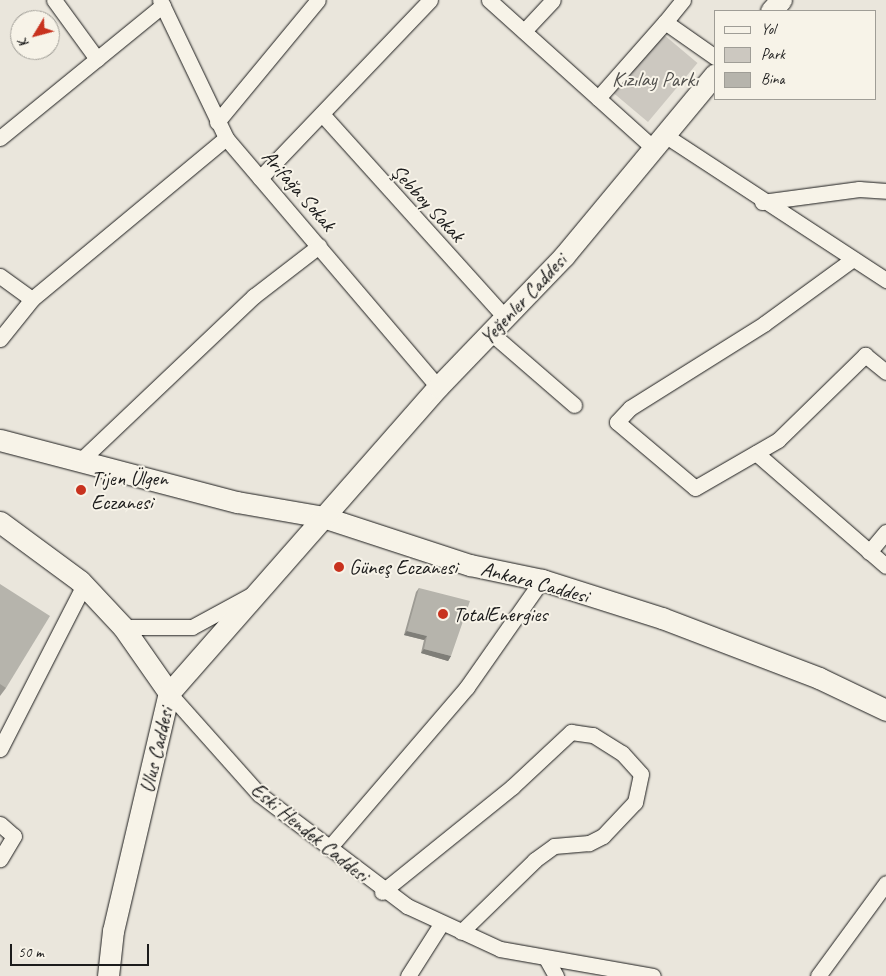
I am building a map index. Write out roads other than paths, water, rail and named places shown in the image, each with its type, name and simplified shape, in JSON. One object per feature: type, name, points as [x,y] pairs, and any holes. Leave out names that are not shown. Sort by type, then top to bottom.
[{"type":"street","points":[[54,0],[97,59]]},
{"type":"street","points":[[217,122],[318,0]]},
{"type":"street","points":[[260,178],[430,0]]},
{"type":"street","points":[[489,0],[598,98],[657,141],[762,202],[886,280]]},
{"type":"street","points":[[524,31],[553,0]]},
{"type":"street","points":[[598,98],[683,0]]},
{"type":"street","points":[[772,10],[781,0]]},
{"type":"street","points":[[0,138],[97,59],[161,2]]},
{"type":"street","name":"Arifağa Sokak","points":[[161,2],[226,138],[438,387]]},
{"type":"street","points":[[665,22],[714,56]]},
{"type":"street","name":"Yeğenler Caddesi","points":[[323,517],[438,387],[564,256],[657,141],[714,75]]},
{"type":"street","name":"Şebboy Sokak","points":[[322,114],[498,326],[574,405]]},
{"type":"street","points":[[0,339],[32,299],[226,138]]},
{"type":"street","points":[[762,202],[859,189],[886,190]]},
{"type":"street","points":[[79,462],[254,296],[319,246]]},
{"type":"street","points":[[853,259],[764,324],[630,408],[616,422],[695,488],[778,440],[864,355],[886,372]]},
{"type":"street","points":[[0,276],[32,299]]},
{"type":"street","name":"Ankara Caddesi","points":[[0,440],[237,502],[323,517],[470,565],[542,580],[662,618],[819,678],[886,710]]},
{"type":"street","points":[[756,453],[886,566]]},
{"type":"street","name":"Ulus Caddesi","points":[[108,976],[113,931],[169,693],[255,592],[323,517]]},
{"type":"street","name":"Eski Hendek Caddesi","points":[[0,522],[84,585],[123,627],[169,693],[259,794],[330,848],[382,892],[441,924],[500,949],[653,976]]},
{"type":"street","points":[[869,552],[886,532]]},
{"type":"street","points":[[330,848],[467,687],[542,580]]},
{"type":"street","points":[[0,750],[84,585]]},
{"type":"street","points":[[123,627],[192,627],[255,592]]},
{"type":"street","points":[[382,892],[512,787],[572,732],[593,735],[622,754],[641,774],[635,802],[603,836],[589,843],[554,846],[535,860],[461,932]]},
{"type":"street","points":[[0,824],[14,836],[0,859]]},
{"type":"street","points":[[818,976],[886,883]]},
{"type":"street","points":[[408,976],[441,924]]},
{"type":"street","points":[[546,958],[556,976]]},
{"type":"place","name":"Tijen Ülgen Eczanesi","points":[[81,490]]},
{"type":"place","name":"Güneş Eczanesi","points":[[339,567]]},
{"type":"place","name":"TotalEnergies","points":[[443,614]]},
{"type":"park label","name":"Kızılay Parkı","points":[[655,79]]}]
